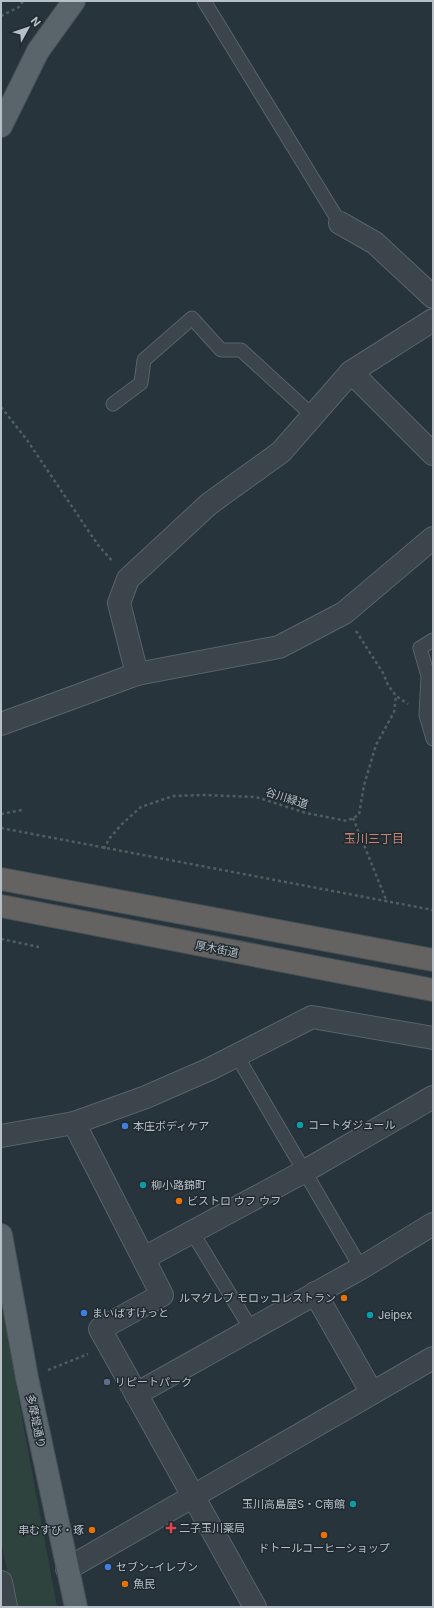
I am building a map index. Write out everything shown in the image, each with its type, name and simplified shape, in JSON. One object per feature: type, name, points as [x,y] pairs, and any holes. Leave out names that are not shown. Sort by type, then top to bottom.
[{"type":"highway","points":[[1,879],[433,960]]},
{"type":"highway","name":"厚木街道","points":[[1,906],[433,990]]},
{"type":"main road","points":[[1,126],[38,51],[74,1]]},
{"type":"main road","name":"多摩堤通り","points":[[1,1235],[27,1378],[76,1607]]},
{"type":"street","points":[[340,223],[375,243],[433,297]]},
{"type":"street","points":[[137,674],[119,603],[128,579],[209,504],[281,452],[351,372],[432,324]]},
{"type":"street","points":[[351,372],[433,454]]},
{"type":"street","points":[[1,724],[137,674],[279,647],[344,613],[433,538]]},
{"type":"street","points":[[1,1136],[74,1123],[146,1097],[237,1056],[312,1017],[433,1038]]},
{"type":"street","points":[[144,1258],[305,1171],[433,1097]]},
{"type":"street","points":[[74,1123],[162,1295],[100,1329],[255,1607]]},
{"type":"street","points":[[136,1394],[361,1268],[433,1224]]},
{"type":"street","points":[[315,1293],[372,1393]]},
{"type":"street","points":[[67,1569],[433,1358]]},
{"type":"street","points":[[1,1582],[6,1607]]},
{"type":"lane","points":[[204,1],[340,223]]},
{"type":"lane","points":[[113,404],[141,383],[144,360],[192,318],[220,350],[241,350],[313,416]]},
{"type":"lane","points":[[433,640],[420,648],[428,676],[426,715],[433,739]]},
{"type":"lane","points":[[237,1056],[361,1268]]},
{"type":"lane","points":[[192,1232],[251,1329]]},
{"type":"path","points":[[1,16],[20,6],[23,1]]},
{"type":"path","points":[[1,407],[27,440],[98,545],[128,579]]},
{"type":"path","points":[[344,613],[396,696],[426,715]]},
{"type":"path","points":[[387,902],[353,818],[359,815],[364,785],[376,745],[394,712],[396,696]]},
{"type":"path","name":"谷川緑道","points":[[104,849],[109,839],[122,824],[141,807],[173,796],[256,797],[306,813],[346,820],[353,818]]},
{"type":"path","points":[[1,814],[22,810]]},
{"type":"path","points":[[1,828],[104,849],[433,910]]},
{"type":"path","points":[[1,939],[39,947]]},
{"type":"path","points":[[27,1378],[109,1346]]},
{"type":"green space","points":[[1,1304],[57,1607],[15,1607],[1,1542]]},
{"type":"place","name":"コートダジュール","points":[[300,1125]]},
{"type":"place","name":"本庄ボディケア","points":[[125,1126]]},
{"type":"place","name":"柳小路錦町","points":[[143,1185]]},
{"type":"place","name":"ビストロ ウフ ウフ","points":[[179,1201]]},
{"type":"place","name":"ルマグレブ モロッコレストラン","points":[[344,1298]]},
{"type":"place","name":"まいばすけっと","points":[[84,1313]]},
{"type":"place","name":"Jeipex","points":[[370,1315]]},
{"type":"place","name":"リピートパーク","points":[[107,1382]]},
{"type":"place","name":"玉川高島屋S・C南館","points":[[353,1504]]},
{"type":"place","name":"二子玉川薬局","points":[[171,1528]]},
{"type":"place","name":"串むすび・琢","points":[[92,1530]]},
{"type":"place","name":"ドトールコーヒーショップ","points":[[324,1535]]},
{"type":"place","name":"セブン-イレブン","points":[[108,1567]]},
{"type":"place","name":"魚民","points":[[125,1584]]},
{"type":"district","name":"玉川三丁目","points":[[374,838]]}]
